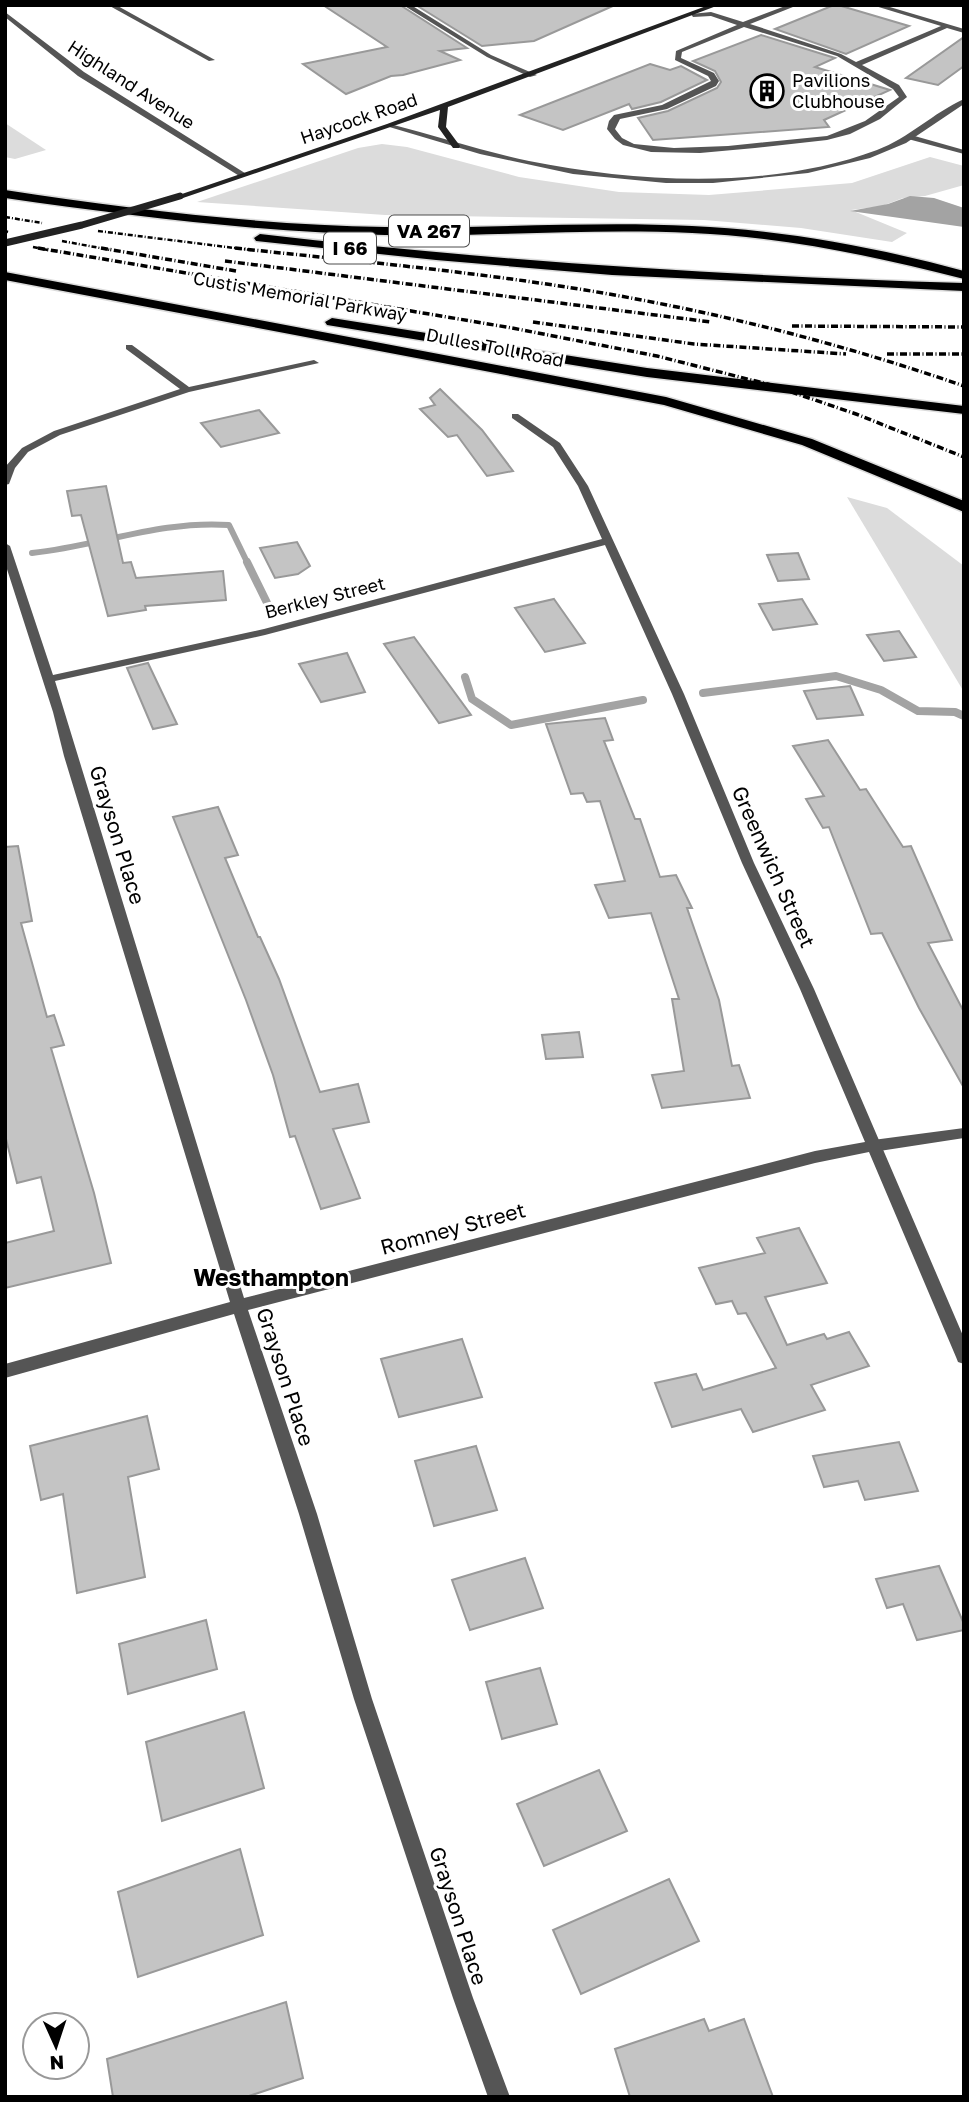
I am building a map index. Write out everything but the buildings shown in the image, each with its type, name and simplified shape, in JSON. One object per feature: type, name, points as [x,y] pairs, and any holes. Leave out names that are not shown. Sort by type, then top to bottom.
[{"type":"highway","name":"VA 267","points":[[5,194],[149,215],[264,225],[427,231],[674,229],[760,235],[854,248],[964,275]]},
{"type":"highway","name":"I 66","points":[[5,203],[231,234],[478,261],[768,280],[964,287]]},
{"type":"highway","name":"Custis Memorial Parkway","points":[[5,264],[230,304]]},
{"type":"highway","name":"Dulles Toll Road","points":[[5,276],[653,398],[807,442],[964,507]]},
{"type":"highway","name":"Custis Memorial Parkway","points":[[312,318],[490,350],[664,376],[964,410]]},
{"type":"main road","name":"Haycock Road","points":[[5,243],[92,222],[244,175],[533,75],[716,5]]},
{"type":"main road","points":[[444,106],[442,127],[456,146]]},
{"type":"street","points":[[111,5],[211,60]]},
{"type":"street","points":[[406,5],[492,58],[533,75]]},
{"type":"street","points":[[693,15],[710,14],[745,25],[835,54],[896,87],[903,97],[868,122],[837,136],[674,149],[633,146],[614,135],[611,125],[617,117],[664,107],[713,84],[714,78],[711,75],[680,62],[677,54],[732,30],[745,25],[795,5]]},
{"type":"street","points":[[875,5],[964,31]]},
{"type":"street","name":"Highland Avenue","points":[[5,14],[81,74],[244,175]]},
{"type":"street","points":[[693,15],[829,60],[855,65],[947,26]]},
{"type":"street","points":[[390,126],[516,162],[571,173],[629,179],[694,181],[773,176],[835,166],[883,151],[911,137],[964,101]]},
{"type":"street","points":[[911,137],[964,152]]},
{"type":"street","points":[[129,346],[187,390]]},
{"type":"street","points":[[5,482],[7,467],[25,450],[57,433],[187,390],[314,363]]},
{"type":"street","name":"Greenwich Street","points":[[514,416],[557,445],[583,486],[678,694],[748,863],[807,989],[964,1357]]},
{"type":"street","name":"Berkley Street","points":[[49,679],[265,632],[607,541]]},
{"type":"street","name":"Grayson Place","points":[[5,546],[49,679],[239,1306],[308,1514],[363,1699],[499,2097]]},
{"type":"street","name":"Romney Street","points":[[5,1371],[239,1306],[815,1157],[964,1133]]},
{"type":"shaded area","points":[[5,123],[46,150],[15,159],[5,157]]},
{"type":"shaded area","points":[[382,144],[407,147],[519,177],[619,192],[709,195],[852,183],[930,157],[964,166],[964,185],[925,196],[903,198],[882,206],[851,210],[907,233],[892,242],[801,228],[704,220],[385,215],[197,202],[358,148]]},
{"type":"shaded area","points":[[910,196],[934,198],[964,208],[964,227],[850,211],[888,204]]},
{"type":"shaded area","points":[[847,497],[887,508],[964,566],[964,692]]},
{"type":"waterway","points":[[32,553],[179,526],[229,525],[248,564]]},
{"type":"waterway","points":[[247,562],[273,615]]},
{"type":"waterway","points":[[703,693],[836,676],[881,690],[918,711],[955,712],[964,716]]},
{"type":"waterway","points":[[465,677],[472,699],[511,725],[643,700]]},
{"type":"railway","points":[[5,217],[42,223]]},
{"type":"railway","points":[[98,231],[251,250]]},
{"type":"railway","points":[[62,241],[111,250]]},
{"type":"railway","points":[[33,247],[38,248]]},
{"type":"railway","points":[[38,248],[512,328],[657,356],[771,385],[856,414],[964,457]]},
{"type":"railway","points":[[38,248],[48,250]]},
{"type":"railway","points":[[101,248],[236,271]]},
{"type":"railway","points":[[235,248],[476,274],[620,296],[794,334],[964,386]]},
{"type":"railway","points":[[225,261],[711,322]]},
{"type":"railway","points":[[533,322],[694,344],[846,354]]},
{"type":"railway","points":[[792,326],[964,327]]},
{"type":"railway","points":[[887,354],[964,354]]},
{"type":"place","name":"Pavilions Clubhouse","points":[[767,91]]},
{"type":"district","name":"Westhampton","points":[[271,1278]]}]
